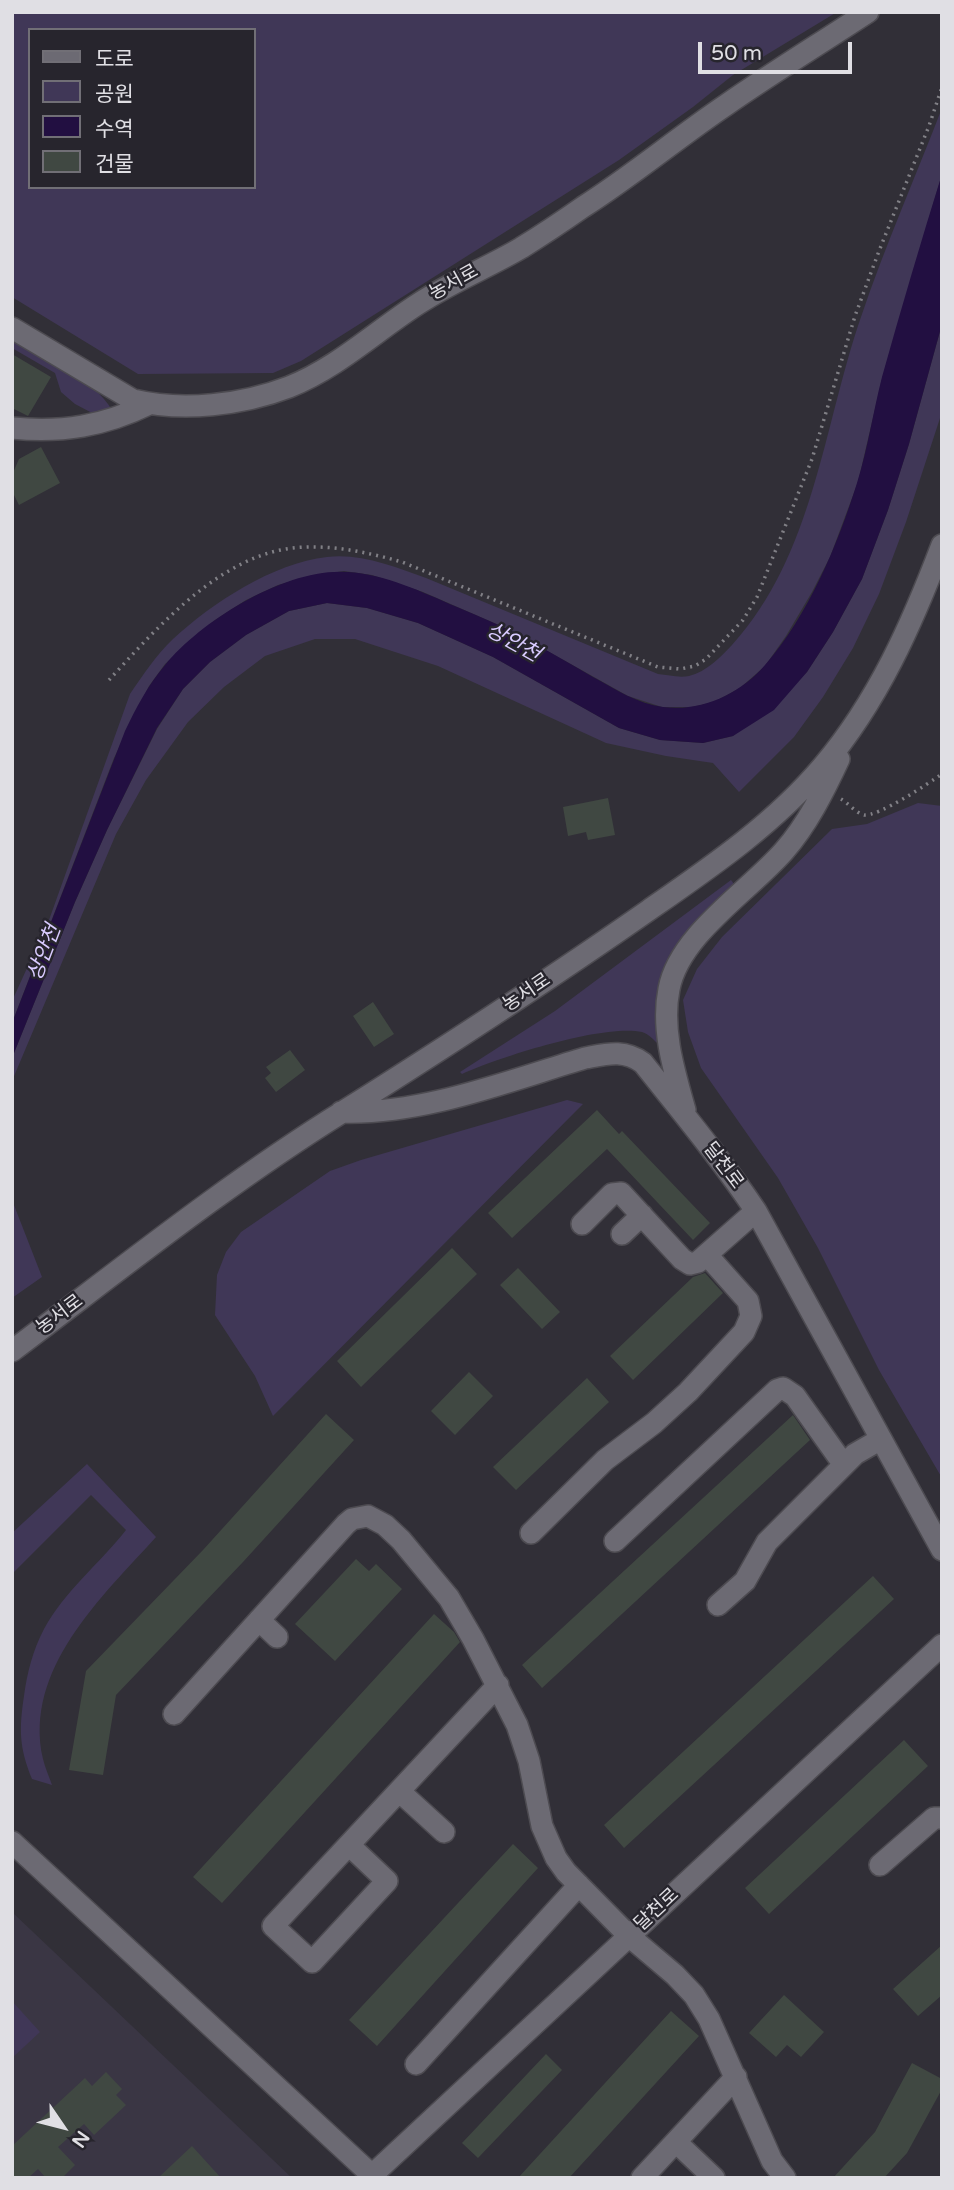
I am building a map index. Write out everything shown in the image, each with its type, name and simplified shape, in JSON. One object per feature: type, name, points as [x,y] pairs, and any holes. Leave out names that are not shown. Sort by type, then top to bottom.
[{"type":"street","name":"농서로","points":[[12,328],[133,400],[169,407],[266,395],[303,381],[453,282],[520,248],[587,205],[725,106],[868,12]]},
{"type":"street","points":[[12,428],[77,429],[133,412],[149,404]]},
{"type":"street","name":"농서로","points":[[12,1351],[213,1199],[341,1112],[516,1000],[752,836],[788,804],[823,767],[852,728],[912,621],[942,545]]},
{"type":"street","points":[[687,1118],[670,1051],[666,1012],[669,986],[678,963],[700,933],[785,850],[826,786],[852,728]]},
{"type":"street","name":"달천로","points":[[341,1112],[369,1113],[417,1107],[585,1058],[611,1053],[626,1054],[643,1063],[733,1177],[756,1211],[942,1550]]},
{"type":"street","points":[[582,1224],[616,1192],[625,1196],[682,1259],[690,1264],[707,1255],[756,1211]]},
{"type":"street","points":[[622,1234],[642,1214]]},
{"type":"street","points":[[531,1532],[605,1460],[654,1423],[688,1392],[744,1332],[751,1316],[748,1301],[707,1255]]},
{"type":"street","points":[[615,1541],[777,1390],[783,1388],[795,1396],[844,1465]]},
{"type":"street","points":[[718,1605],[744,1581],[766,1542],[855,1454],[881,1439]]},
{"type":"street","points":[[174,1714],[352,1519],[368,1516],[394,1532],[443,1590],[498,1685],[524,1744],[547,1840],[566,1872],[629,1936],[694,1995],[709,2019],[772,2161],[785,2178]]},
{"type":"street","points":[[259,1620],[277,1637]]},
{"type":"street","name":"달천로","points":[[372,2177],[942,1644]]},
{"type":"street","points":[[349,1845],[387,1881],[312,1962],[273,1926],[498,1685]]},
{"type":"street","points":[[399,1791],[444,1832]]},
{"type":"street","points":[[880,1866],[934,1818],[942,1818]]},
{"type":"street","points":[[12,1842],[372,2177]]},
{"type":"street","points":[[416,2064],[579,1885]]},
{"type":"street","points":[[642,2178],[736,2077]]},
{"type":"street","points":[[676,2142],[714,2178]]},
{"type":"path","points":[[109,680],[146,640],[211,583],[254,559],[275,551],[295,548],[350,550],[402,562],[658,667],[680,669],[695,666],[706,659],[743,620],[757,597],[784,534],[825,419],[855,316],[942,87]]},
{"type":"path","points":[[826,786],[860,814],[868,815],[905,798],[942,774]]},
{"type":"shaded area","points":[[12,1912],[292,2178],[12,2178]]},
{"type":"green space","points":[[12,12],[837,12],[733,75],[619,160],[301,361],[273,373],[138,374],[12,297]]},
{"type":"green space","points":[[942,108],[942,174],[882,379],[858,482],[830,557],[786,636],[765,666],[740,688],[714,702],[692,707],[662,707],[628,696],[508,629],[423,592],[372,575],[344,571],[310,576],[278,585],[246,600],[215,620],[165,664],[149,686],[114,758],[12,1023],[12,1001],[49,920],[130,694],[155,658],[189,625],[225,599],[265,576],[286,567],[327,557],[365,559],[426,578],[658,674],[689,676],[707,668],[723,654],[760,610],[799,531],[861,317]]},
{"type":"green space","points":[[942,324],[942,412],[879,594],[853,648],[823,697],[794,737],[739,792],[713,763],[606,743],[438,666],[355,639],[315,639],[265,656],[224,687],[188,722],[146,780],[116,834],[12,1081],[12,1058],[107,830],[157,729],[183,689],[210,662],[246,635],[289,611],[327,603],[367,608],[418,623],[493,657],[619,728],[660,740],[703,743],[733,736],[807,672],[862,579],[909,444]]},
{"type":"green space","points":[[12,336],[81,378],[112,410],[94,414],[75,404],[61,392],[55,373],[12,348]]},
{"type":"green space","points":[[918,803],[942,806],[942,1478],[879,1370],[818,1248],[778,1178],[701,1068],[688,1032],[683,1000],[697,969],[722,937],[832,829],[867,824]]},
{"type":"green space","points":[[731,880],[734,884],[683,937],[664,971],[659,992],[659,1045],[642,1032],[602,1033],[551,1044],[462,1074],[460,1072],[555,1011]]},
{"type":"green space","points":[[567,1100],[583,1104],[273,1416],[255,1376],[215,1315],[217,1275],[226,1252],[241,1232],[330,1171]]},
{"type":"green space","points":[[12,1200],[42,1277],[12,1298]]},
{"type":"green space","points":[[87,1464],[156,1537],[91,1610],[56,1665],[45,1695],[40,1726],[43,1759],[52,1785],[32,1779],[22,1747],[22,1708],[31,1662],[52,1615],[126,1530],[91,1495],[12,1574],[12,1533]]},
{"type":"green space","points":[[12,2001],[40,2032],[12,2058]]},
{"type":"water","name":"상안천","points":[[942,174],[942,324],[909,444],[862,579],[807,672],[774,710],[733,736],[703,743],[660,740],[619,728],[493,657],[418,623],[367,608],[327,603],[289,611],[246,635],[210,662],[183,689],[157,728],[75,902],[12,1058],[12,1023],[125,731],[143,697],[165,665],[201,631],[247,600],[273,587],[324,573],[348,572],[376,576],[417,590],[497,624],[627,695],[663,707],[706,704],[732,692],[755,675],[781,646],[795,624],[820,578],[841,530],[861,470],[882,377]]},
{"type":"building","points":[[12,354],[51,377],[28,416],[12,408]]},
{"type":"building","points":[[41,447],[60,483],[19,505],[12,491],[12,475],[19,459]]},
{"type":"building","points":[[608,798],[615,835],[588,840],[586,832],[568,836],[563,807]]},
{"type":"building","points":[[373,1002],[394,1034],[374,1047],[353,1016]]},
{"type":"building","points":[[290,1050],[305,1070],[276,1092],[265,1078],[271,1073],[266,1067]]},
{"type":"building","points":[[597,1110],[619,1134],[622,1131],[710,1223],[693,1240],[607,1149],[512,1238],[488,1213]]},
{"type":"building","points":[[452,1248],[477,1274],[361,1387],[337,1361]]},
{"type":"building","points":[[518,1268],[560,1312],[542,1329],[500,1285]]},
{"type":"building","points":[[705,1273],[723,1293],[633,1380],[610,1356],[693,1277]]},
{"type":"building","points":[[469,1372],[493,1396],[455,1435],[431,1411]]},
{"type":"building","points":[[587,1378],[609,1402],[516,1490],[493,1467]]},
{"type":"building","points":[[326,1414],[354,1440],[116,1695],[103,1775],[69,1770],[86,1671],[203,1550]]},
{"type":"building","points":[[793,1415],[810,1440],[542,1688],[522,1665]]},
{"type":"building","points":[[356,1559],[369,1571],[376,1564],[402,1589],[335,1661],[295,1624]]},
{"type":"building","points":[[873,1576],[894,1599],[624,1848],[604,1825]]},
{"type":"building","points":[[434,1614],[454,1632],[460,1642],[222,1903],[193,1877]]},
{"type":"building","points":[[904,1740],[928,1766],[769,1914],[745,1888]]},
{"type":"building","points":[[513,1844],[538,1868],[377,2046],[349,2020]]},
{"type":"building","points":[[942,1945],[942,1995],[918,2016],[893,1989]]},
{"type":"building","points":[[784,1995],[824,2032],[801,2057],[787,2045],[776,2057],[749,2033]]},
{"type":"building","points":[[671,2011],[699,2036],[569,2178],[518,2178]]},
{"type":"building","points":[[546,2054],[562,2070],[478,2158],[462,2143]]},
{"type":"building","points":[[912,2063],[942,2079],[942,2089],[907,2153],[884,2178],[833,2178],[875,2132]]},
{"type":"building","points":[[106,2072],[122,2089],[116,2095],[126,2105],[94,2135],[84,2124],[58,2147],[75,2165],[62,2178],[46,2178],[38,2169],[28,2178],[12,2178],[12,2146],[85,2078],[92,2086]]},
{"type":"building","points":[[192,2146],[221,2178],[158,2178]]}]
